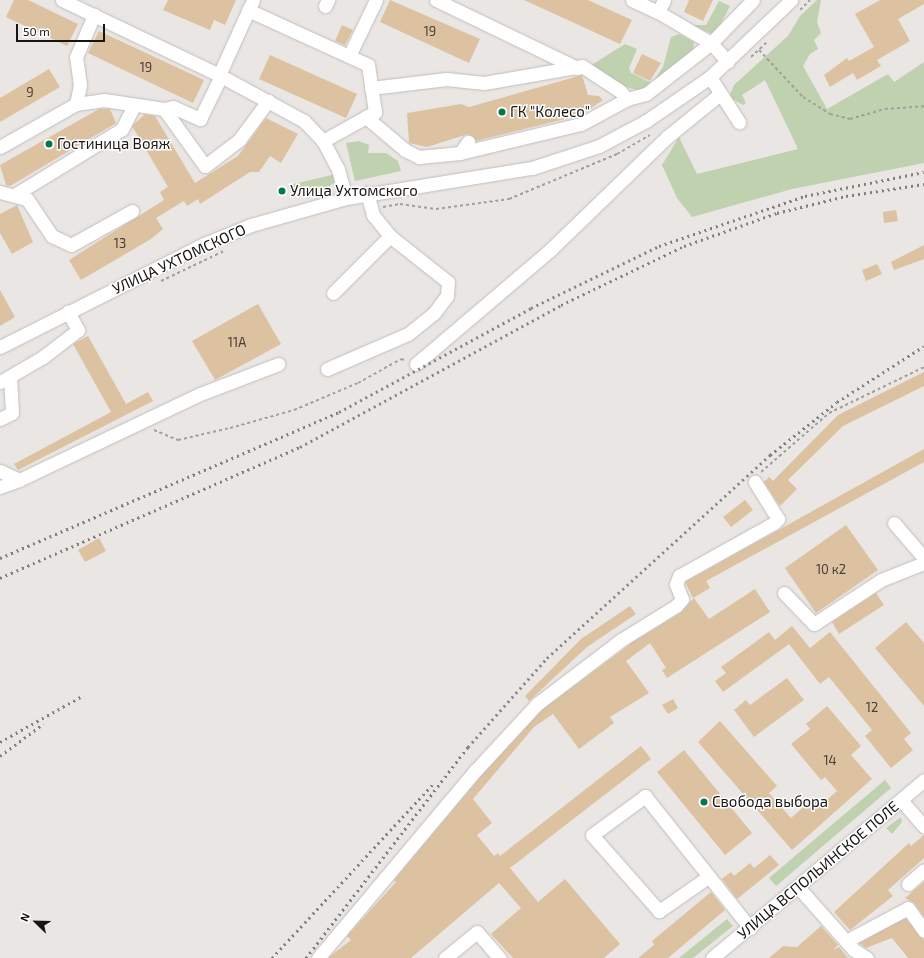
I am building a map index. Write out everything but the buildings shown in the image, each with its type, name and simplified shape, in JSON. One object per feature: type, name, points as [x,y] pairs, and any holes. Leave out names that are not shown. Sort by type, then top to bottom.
[{"type":"street","points":[[62,0],[220,76],[304,121],[323,141],[338,169],[346,198]]},
{"type":"street","points":[[349,56],[376,0]]},
{"type":"street","points":[[436,0],[577,68]]},
{"type":"street","points":[[632,0],[661,6],[711,43],[728,62]]},
{"type":"street","points":[[366,117],[404,150],[419,157],[460,153],[581,124],[627,99],[646,94],[711,43],[753,0]]},
{"type":"street","name":"УЛИЦА УХТОМСКОГО","points":[[0,348],[68,312],[227,234],[346,198],[508,173],[576,154],[625,134],[710,77],[728,62],[791,0]]},
{"type":"street","points":[[0,147],[76,104],[104,100],[164,109],[172,107],[200,119],[250,5],[368,65],[375,112],[323,141]]},
{"type":"street","points":[[76,104],[80,85],[76,57],[94,15]]},
{"type":"street","points":[[371,88],[446,79],[484,83],[582,66],[620,91],[627,99]]},
{"type":"street","points":[[710,77],[739,122]]},
{"type":"street","points":[[416,364],[550,250],[667,137],[720,94]]},
{"type":"street","points":[[164,109],[205,166],[239,140],[268,101]]},
{"type":"street","points":[[16,194],[122,129],[134,105]]},
{"type":"street","points":[[460,153],[468,142]]},
{"type":"street","points":[[0,192],[16,194],[27,199],[52,236],[71,245],[132,211]]},
{"type":"street","points":[[328,369],[408,334],[434,313],[447,296],[448,282],[390,236],[373,215],[367,194]]},
{"type":"street","points":[[333,293],[390,236]]},
{"type":"street","points":[[0,419],[12,413],[5,379],[78,330],[68,312]]},
{"type":"street","points":[[0,487],[18,480],[136,423],[278,364]]},
{"type":"street","points":[[0,470],[18,480]]},
{"type":"street","points":[[318,958],[476,770],[537,704],[621,640],[676,606],[682,599],[676,584],[678,576],[774,523],[778,518],[755,482]]},
{"type":"street","points":[[894,523],[924,558]]},
{"type":"street","points":[[784,592],[814,624],[881,580],[924,563]]},
{"type":"street","name":"УЛИЦА ВСПОЛЬИНСКОЕ ПОЛЕ","points":[[712,958],[750,928],[924,780]]},
{"type":"street","points":[[708,877],[659,911],[592,835],[645,796],[750,928]]},
{"type":"street","points":[[901,800],[924,826]]},
{"type":"street","points":[[908,884],[924,870]]},
{"type":"street","points":[[798,887],[846,941],[867,958]]},
{"type":"street","points":[[846,941],[908,908],[924,931]]},
{"type":"street","points":[[445,958],[477,932],[500,958]]},
{"type":"path","points":[[750,40],[803,97],[830,114],[850,119],[885,109],[924,106]]},
{"type":"path","points":[[136,423],[178,440],[294,410],[364,380],[401,359],[416,364]]},
{"type":"path","points":[[755,482],[754,477],[764,466],[828,413],[924,367]]},
{"type":"green space","points":[[817,0],[821,0],[817,22],[821,33],[814,40],[818,49],[810,54],[803,66],[827,109],[888,74],[894,82],[924,62],[924,163],[792,189],[692,217],[677,198],[662,165],[679,137],[697,174],[798,149],[765,80],[742,95],[746,103],[743,105],[729,97],[734,85],[788,36],[800,16]]},
{"type":"green space","points":[[719,1],[730,6],[715,35],[691,25],[706,25]]},
{"type":"green space","points":[[679,34],[694,42],[693,51],[652,85],[641,91],[626,87],[590,66],[625,44],[637,49],[629,68],[631,73],[652,83],[663,67],[671,37]]},
{"type":"green space","points":[[359,141],[369,145],[368,153],[386,153],[398,161],[401,171],[355,181],[346,143]]},
{"type":"green space","points":[[336,174],[334,183],[325,189],[292,189],[289,185]]},
{"type":"green space","points":[[885,780],[891,788],[776,886],[769,878]]},
{"type":"green space","points":[[901,817],[902,822],[892,834],[886,828]]},
{"type":"green space","points":[[727,919],[733,926],[693,958],[679,958]]},
{"type":"railway","points":[[0,558],[339,412],[531,308],[659,246],[805,196],[924,172]]},
{"type":"railway","points":[[0,578],[300,447],[561,305],[684,246],[777,213],[846,196],[924,184]]},
{"type":"railway","points":[[306,958],[468,747],[547,658],[770,455],[837,402],[924,346]]},
{"type":"railway","points":[[0,742],[84,695]]},
{"type":"railway","points":[[0,756],[43,724]]},
{"type":"railway","points":[[272,958],[432,785]]},
{"type":"place","name":"ГК \"Колесо\"","points":[[502,112]]},
{"type":"place","name":"Гостиница Вояж","points":[[49,144]]},
{"type":"place","name":"Улица Ухтомского","points":[[282,191]]},
{"type":"place","name":"Свобода выбора","points":[[704,802]]}]
